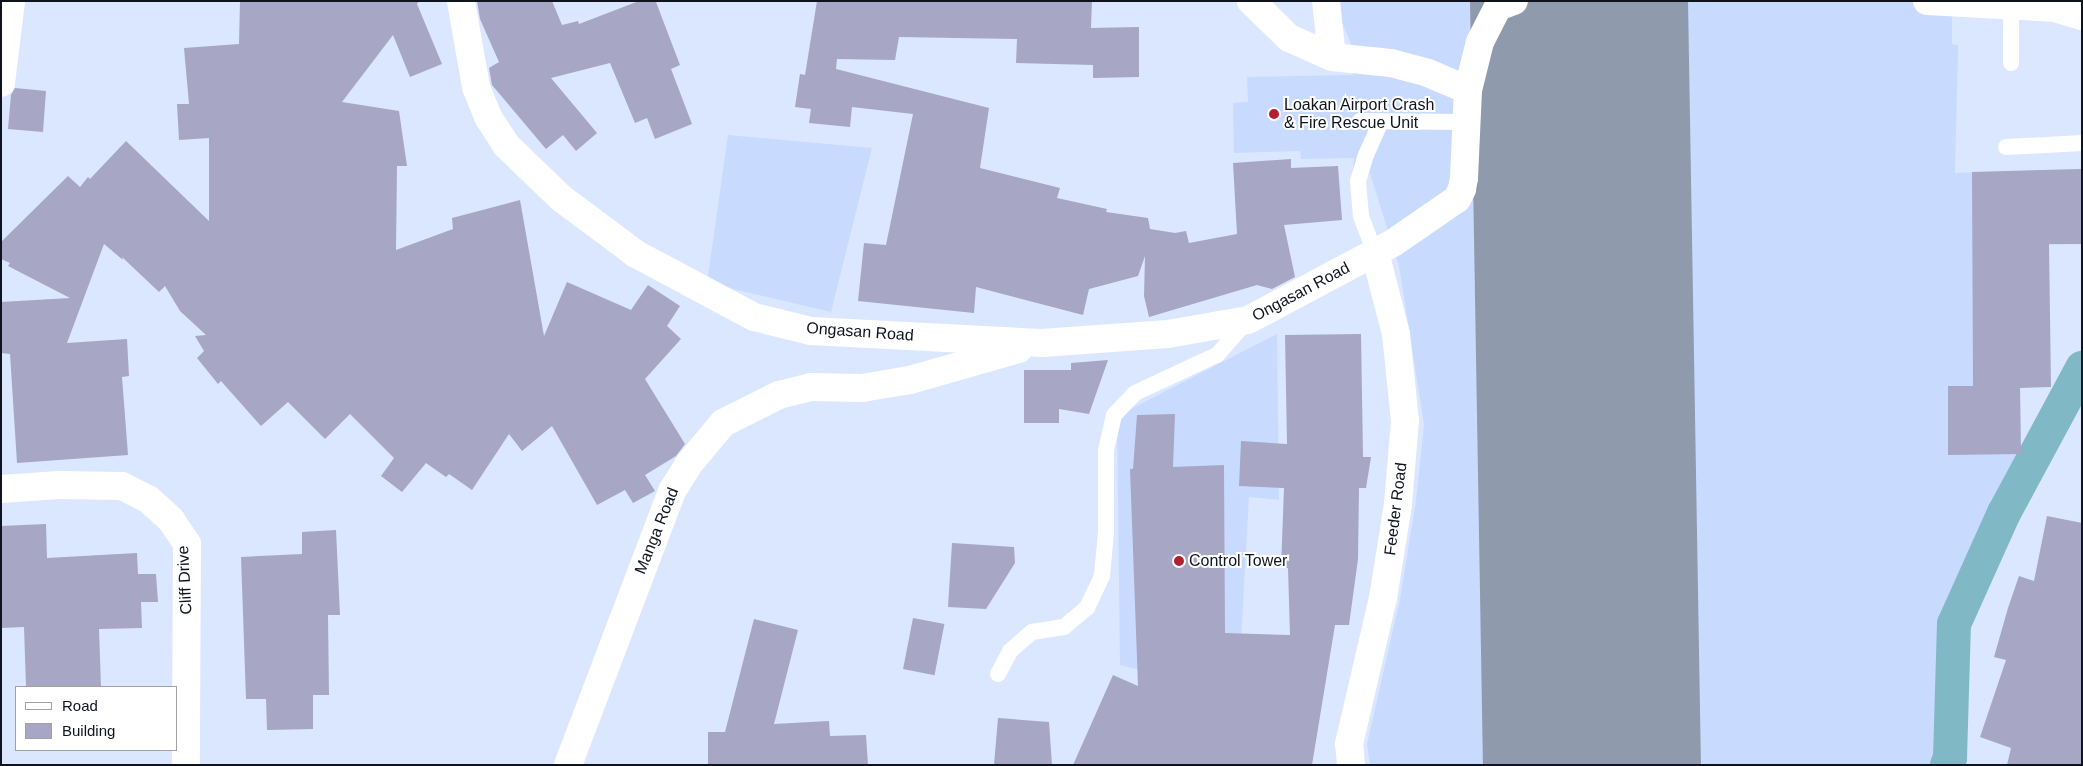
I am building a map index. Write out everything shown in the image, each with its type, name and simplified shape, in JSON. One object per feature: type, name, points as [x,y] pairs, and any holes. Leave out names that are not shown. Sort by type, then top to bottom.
[{"type":"street","points":[[1,83],[11,1]]},
{"type":"street","name":"Ongasan Road","points":[[461,1],[476,87],[488,116],[507,146],[560,198],[636,254],[754,317],[811,331],[1042,343],[1168,334],[1248,320],[1393,243],[1457,199],[1462,189],[1464,178],[1465,122],[1468,90],[1480,42],[1498,8],[1514,1]]},
{"type":"street","points":[[1251,1],[1290,38],[1332,57],[1391,63],[1428,73],[1468,90]]},
{"type":"street","points":[[1326,1],[1332,57]]},
{"type":"street","points":[[1927,1],[2011,8],[2055,5],[2082,16]]},
{"type":"street","name":"Feeder Road","points":[[1350,765],[1349,744],[1383,598],[1394,532],[1406,421],[1396,334],[1375,252]]},
{"type":"street","name":"Manga Road","points":[[568,765],[672,491],[688,465],[722,424],[779,395],[811,387],[862,388],[910,380],[1042,343]]},
{"type":"street","name":"Cliff Drive","points":[[1,489],[59,485],[122,486],[148,499],[171,520],[187,544],[186,765]]},
{"type":"lane","points":[[2011,8],[2011,63]]},
{"type":"lane","points":[[1360,122],[1465,122]]},
{"type":"lane","points":[[1375,252],[1360,216],[1358,181],[1366,154],[1381,122]]},
{"type":"lane","points":[[2006,147],[2082,144]]},
{"type":"lane","points":[[998,674],[1010,651],[1032,632],[1064,627],[1087,608],[1102,576],[1106,532],[1106,450],[1114,415],[1135,393],[1217,355],[1248,320]]},
{"type":"shaded area","points":[[1339,1],[1952,1],[1952,44],[1958,45],[1955,173],[2082,169],[2082,244],[2049,245],[2020,388],[2021,454],[2041,457],[1990,547],[1962,620],[1958,663],[1960,765],[1370,765],[1367,744],[1400,599],[1416,500],[1424,425],[1399,266],[1368,167],[1353,169],[1354,158],[1301,159],[1300,151],[1234,153],[1233,103],[1248,102],[1247,77],[1353,75],[1351,44],[1342,22]]},
{"type":"shaded area","points":[[728,135],[872,148],[831,312],[707,283]]},
{"type":"shaded area","points":[[1277,334],[1279,500],[1249,497],[1238,693],[1120,665],[1117,416]]},
{"type":"building","points":[[240,1],[419,1],[417,4],[442,64],[410,77],[393,35],[342,102],[399,111],[407,166],[397,166],[396,250],[453,229],[452,218],[520,200],[544,336],[567,282],[631,310],[648,285],[680,306],[667,326],[681,339],[645,379],[685,444],[676,456],[645,475],[655,491],[633,503],[625,490],[597,505],[552,426],[522,451],[509,434],[472,490],[449,474],[446,477],[426,463],[402,492],[381,476],[394,458],[350,414],[325,439],[288,402],[261,426],[221,381],[218,384],[197,358],[204,351],[195,336],[206,335],[180,311],[165,286],[159,292],[122,257],[123,260],[104,244],[67,343],[127,339],[129,376],[122,377],[128,455],[17,463],[10,354],[1,353],[1,302],[70,298],[8,266],[10,263],[1,259],[1,242],[68,176],[80,187],[126,141],[209,221],[209,138],[179,140],[177,104],[189,104],[184,48],[239,44]]},
{"type":"building","points":[[477,1],[552,1],[562,25],[578,21],[579,24],[639,1],[656,2],[680,65],[671,69],[692,124],[655,139],[647,118],[635,123],[610,63],[551,78],[597,133],[576,151],[563,135],[546,149],[492,85],[489,68],[499,62],[480,19]]},
{"type":"building","points":[[817,1],[1092,1],[1091,28],[1139,27],[1139,77],[1093,78],[1093,65],[1016,63],[1017,39],[899,37],[895,60],[837,59],[836,69],[989,108],[980,168],[1060,188],[1057,198],[1107,209],[1106,212],[1148,218],[1150,229],[1175,233],[1186,231],[1189,243],[1237,234],[1233,163],[1291,159],[1291,168],[1338,166],[1342,220],[1284,225],[1295,277],[1272,289],[1257,285],[1149,317],[1144,296],[1145,256],[1138,276],[1089,289],[1083,315],[976,287],[974,313],[858,301],[864,243],[886,245],[913,114],[852,107],[850,127],[809,123],[811,109],[795,107],[800,74],[805,75]]},
{"type":"building","points":[[15,88],[46,91],[43,132],[8,129],[11,95]]},
{"type":"building","points":[[2082,169],[2082,244],[2049,244],[2051,387],[2020,388],[2021,454],[1948,455],[1948,386],[1973,386],[1972,172]]},
{"type":"building","points":[[1361,334],[1363,457],[1371,457],[1366,488],[1359,488],[1358,559],[1349,625],[1335,625],[1312,765],[1073,765],[1113,675],[1138,686],[1130,469],[1133,469],[1137,415],[1175,414],[1173,467],[1224,465],[1225,633],[1290,635],[1288,568],[1281,568],[1284,488],[1239,486],[1241,441],[1287,444],[1285,335]]},
{"type":"building","points":[[1108,360],[1089,414],[1059,409],[1059,423],[1024,423],[1024,370],[1071,370],[1071,363]]},
{"type":"building","points":[[2047,516],[2082,523],[2082,765],[2007,765],[2011,748],[1980,737],[2006,660],[1994,657],[2008,608],[2019,576],[2034,581]]},
{"type":"building","points":[[46,524],[47,558],[137,553],[138,574],[156,574],[158,602],[141,602],[142,628],[99,629],[101,686],[26,686],[24,627],[1,628],[1,526]]},
{"type":"building","points":[[336,530],[340,615],[328,615],[329,695],[313,695],[313,729],[267,730],[266,699],[246,699],[241,557],[302,554],[302,532]]},
{"type":"building","points":[[952,543],[1014,547],[1015,563],[986,609],[948,607]]},
{"type":"building","points":[[913,618],[944,624],[934,675],[903,669]]},
{"type":"building","points":[[754,619],[798,630],[774,724],[829,721],[830,736],[866,735],[868,765],[708,765],[708,732],[725,732]]},
{"type":"building","points":[[998,718],[1049,722],[1052,765],[994,765]]},
{"type":"waterway","points":[[1947,765],[1950,758],[1954,624],[2004,513],[2082,368]]},
{"type":"runway","points":[[1579,1],[1592,765]]},
{"type":"place","name":"Loakan Airport Crash & Fire Rescue Unit","points":[[1274,114]]},
{"type":"place","name":"Control Tower","points":[[1179,561]]}]
